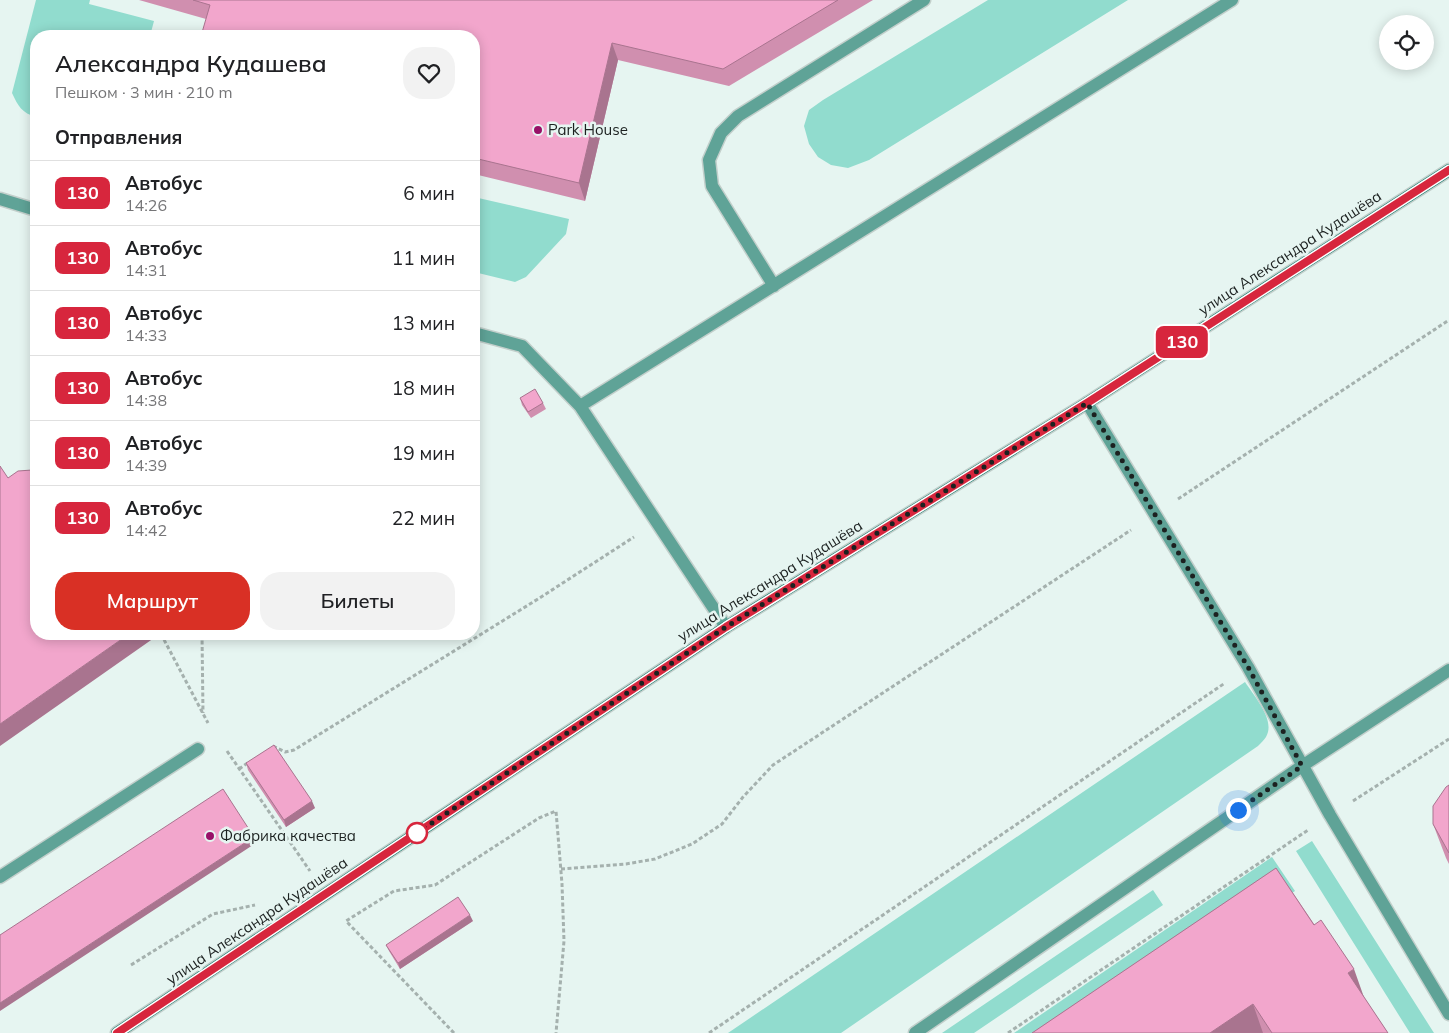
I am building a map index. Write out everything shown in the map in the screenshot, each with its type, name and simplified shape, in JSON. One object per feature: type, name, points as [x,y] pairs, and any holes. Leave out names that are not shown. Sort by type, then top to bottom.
[{"type":"main road","name":"улица Александра Кудашёва","points":[[117,1033],[726,627],[1087,403],[1449,170]]},
{"type":"lane","points":[[774,286],[712,186],[709,160],[721,133],[738,116],[924,0]]},
{"type":"lane","points":[[580,406],[1232,0]]},
{"type":"lane","points":[[0,199],[30,208]]},
{"type":"lane","points":[[480,335],[522,346],[580,406],[726,627]]},
{"type":"lane","points":[[1087,403],[1248,667],[1330,816],[1449,1014]]},
{"type":"lane","points":[[915,1033],[1302,766],[1449,670]]},
{"type":"lane","points":[[0,878],[198,749]]},
{"type":"path","points":[[561,869],[626,864],[655,859],[692,844],[722,824],[743,797],[773,765],[1449,320]]},
{"type":"path","points":[[480,635],[630,540]]},
{"type":"path","points":[[164,640],[203,716],[202,640]]},
{"type":"path","points":[[266,751],[273,746],[285,752],[294,750],[472,640]]},
{"type":"path","points":[[709,1033],[1248,667]]},
{"type":"path","points":[[1008,1033],[1330,816],[1449,739]]},
{"type":"path","points":[[239,769],[253,760]]},
{"type":"path","points":[[252,788],[310,872]]},
{"type":"path","points":[[454,1033],[346,921],[394,890],[435,885],[538,818],[556,811],[564,941],[556,1033]]},
{"type":"path","points":[[131,965],[213,914],[254,906],[262,901]]},
{"type":"green space","points":[[36,0],[90,0],[89,4],[154,21],[152,30],[30,30],[30,114],[21,108],[12,93]]},
{"type":"green space","points":[[988,0],[1128,0],[869,160],[848,168],[831,165],[818,157],[809,144],[804,126],[809,110]]},
{"type":"green space","points":[[480,198],[569,219],[566,234],[526,277],[515,282],[480,273]]},
{"type":"green space","points":[[1245,682],[1263,708],[1268,723],[1266,737],[1258,746],[841,1033],[728,1033]]},
{"type":"green space","points":[[1312,841],[1434,1033],[1410,1033],[1296,851]]},
{"type":"green space","points":[[1272,857],[1295,891],[1086,1033],[1014,1033]]},
{"type":"green space","points":[[1153,890],[1163,905],[974,1033],[942,1033]]},
{"type":"building","name":"Park House","points":[[193,0],[838,0],[723,69],[612,43],[579,183],[480,159],[480,30],[203,30],[210,5]]},
{"type":"building","points":[[535,389],[543,403],[528,412],[520,398]]},
{"type":"building","points":[[0,466],[8,478],[18,471],[30,470],[30,640],[120,640],[0,724]]},
{"type":"building","points":[[274,745],[312,801],[284,820],[246,763]]},
{"type":"building","points":[[1449,785],[1449,853],[1433,824],[1433,806]]},
{"type":"building","points":[[223,789],[254,837],[0,1003],[0,935]]},
{"type":"building","points":[[1276,868],[1314,925],[1321,920],[1354,969],[1348,973],[1388,1033],[1272,1033],[1253,1004],[1210,1033],[1032,1033]]},
{"type":"building","points":[[458,897],[470,915],[398,963],[386,945]]},
{"type":"bus line","name":"130","points":[[117,1033],[726,627],[1087,403],[1449,170]]},
{"type":"place","name":"Park House","points":[[538,130]]},
{"type":"place","name":"Фабрика качества","points":[[210,836]]},
{"type":"route","points":[[417,833],[726,627],[1087,403],[1248,667],[1302,766],[1238,810]]}]
